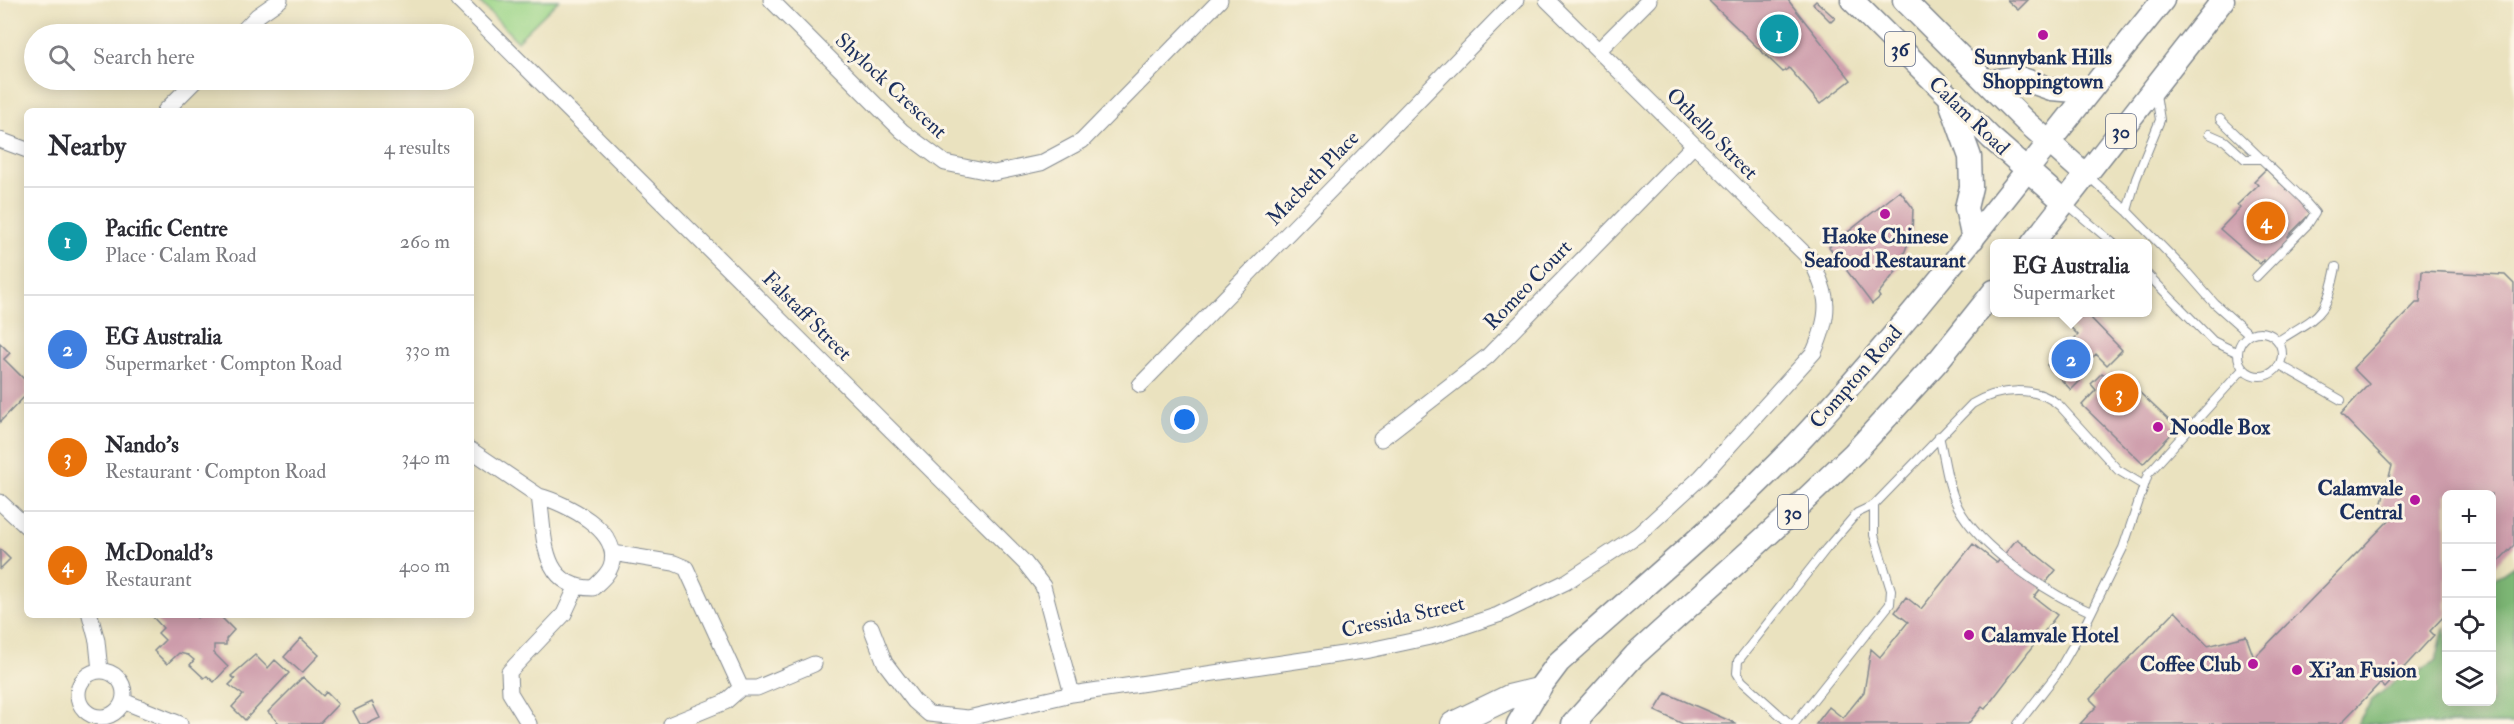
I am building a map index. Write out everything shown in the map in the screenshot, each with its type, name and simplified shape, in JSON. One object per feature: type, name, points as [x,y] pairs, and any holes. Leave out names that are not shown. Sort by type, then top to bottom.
[{"type":"highway","points":[[1453,724],[1509,697],[1538,690]]},
{"type":"main road","name":"Calam Road","points":[[1852,0],[2027,171],[2064,202]]},
{"type":"main road","name":"Calam Road","points":[[1904,0],[1986,82],[2086,175]]},
{"type":"main road","name":"Compton Road","points":[[1518,724],[1538,690],[1559,662],[1726,512],[1802,438],[1873,359],[2163,0]]},
{"type":"main road","name":"30","points":[[2037,239],[2223,0]]},
{"type":"main road","points":[[1986,82],[2016,77],[2063,92],[2090,92]]},
{"type":"main road","points":[[1950,97],[1970,157],[1971,187],[1966,208],[1972,238]]},
{"type":"main road","name":"30","points":[[1576,723],[1635,655],[1854,453],[1938,361],[1990,297]]},
{"type":"street","points":[[252,24],[280,0]]},
{"type":"street","name":"Falstaff Street","points":[[458,0],[1025,564],[1043,586],[1072,694]]},
{"type":"street","name":"Shylock Crescent","points":[[771,0],[902,131],[945,163],[994,173],[1041,163],[1082,141],[1220,0]]},
{"type":"street","name":"Macbeth Place","points":[[1140,385],[1516,0]]},
{"type":"street","name":"Othello Street","points":[[1547,0],[1810,259],[1824,284],[1827,309]]},
{"type":"street","points":[[1599,50],[1648,0]]},
{"type":"street","points":[[168,108],[186,90]]},
{"type":"street","points":[[0,140],[24,149]]},
{"type":"street","name":"Romeo Court","points":[[1381,439],[1488,356],[1693,146]]},
{"type":"street","name":"Cressida Street","points":[[871,627],[885,663],[914,700],[929,714],[969,718],[1072,694],[1370,650],[1435,636],[1498,615],[1566,582],[1639,534],[1701,477],[1814,352],[1824,331],[1827,309]]},
{"type":"street","points":[[474,452],[539,496],[562,502],[601,531],[613,553],[611,566],[593,588],[576,588],[562,580],[554,570],[546,548],[539,496]]},
{"type":"street","points":[[0,502],[24,524]]},
{"type":"street","points":[[613,553],[674,563],[686,568],[741,688]]},
{"type":"street","points":[[529,724],[510,693],[509,672],[564,614],[576,588]]},
{"type":"street","points":[[91,618],[97,641],[100,671]]},
{"type":"street","points":[[671,724],[724,702],[741,688],[757,688],[814,664]]},
{"type":"street","points":[[100,671],[114,675],[119,680],[124,693],[123,701],[110,716],[96,720],[80,704],[79,689],[86,676],[100,671]]},
{"type":"street","points":[[123,701],[180,724]]},
{"type":"lane","points":[[2127,211],[2136,179],[2160,120],[2156,86]]},
{"type":"lane","points":[[2220,119],[2315,213],[2308,224],[2256,277]]},
{"type":"lane","points":[[2209,134],[2229,144],[2246,159],[2262,159]]},
{"type":"lane","points":[[2086,175],[2127,211],[2197,282],[2214,303],[2249,334]]},
{"type":"lane","points":[[2064,202],[2109,239]]},
{"type":"lane","points":[[2278,340],[2323,310],[2331,295],[2336,267]]},
{"type":"lane","points":[[2152,279],[2213,341],[2238,353]]},
{"type":"lane","points":[[2264,332],[2278,340],[2283,352],[2280,365],[2276,370],[2262,377],[2248,374],[2243,369],[2238,353],[2243,339],[2249,334],[2264,332]]},
{"type":"lane","points":[[2280,365],[2341,400]]},
{"type":"lane","points":[[2018,724],[2056,675],[2091,612],[2123,548],[2143,485],[2155,463],[2243,369]]},
{"type":"lane","points":[[1874,505],[1874,535],[1891,590],[1890,604],[1792,724],[1742,681],[1737,673],[1738,661],[1857,513],[1874,505],[1965,410],[1981,398],[2015,391],[2035,393],[2055,402],[2118,471],[2143,485]]},
{"type":"lane","points":[[1940,436],[1951,490],[1958,507],[1977,534],[2052,594],[2091,612]]},
{"type":"green space","points":[[478,0],[559,0],[517,41]]},
{"type":"green space","points":[[2514,566],[2514,724],[2357,724],[2372,700],[2406,673],[2421,670],[2436,661],[2442,636],[2442,706],[2496,706],[2496,578]]},
{"type":"building","points":[[1708,0],[1788,0],[1851,80],[1820,104],[1789,68],[1783,72]]},
{"type":"building","points":[[2007,0],[2028,0],[2018,10]]},
{"type":"building","points":[[1816,1],[1835,18],[1831,22],[1813,4]]},
{"type":"building","points":[[2266,169],[2280,183],[2284,179],[2312,212],[2288,236],[2292,240],[2268,265],[2263,260],[2260,264],[2220,229],[2240,208],[2237,205],[2258,185],[2254,181]]},
{"type":"building","points":[[1900,191],[1913,208],[1912,233],[1898,269],[1878,294],[1880,297],[1872,304],[1829,247]]},
{"type":"building","name":"Calamvale Central","points":[[2422,271],[2505,275],[2514,284],[2514,545],[2496,564],[2496,490],[2442,490],[2442,618],[2430,631],[2434,635],[2385,688],[2380,683],[2340,724],[2080,724],[2097,706],[2090,699],[2175,611],[2208,646],[2246,636],[2254,658],[2398,511],[2381,506],[2392,466],[2341,414],[2369,384],[2353,368],[2416,303],[2420,303]]},
{"type":"building","points":[[2061,317],[2090,317],[2122,350],[2107,365],[2096,354],[2079,371],[2081,374],[2077,378],[2080,381],[2071,390],[2047,365],[2078,335]]},
{"type":"building","points":[[0,343],[10,353],[4,359],[24,379],[24,397],[0,422]]},
{"type":"building","points":[[2112,372],[2118,377],[2120,374],[2177,428],[2143,464],[2082,405],[2096,390],[2091,384],[2102,373],[2107,377]]},
{"type":"building","name":"Calamvale Hotel","points":[[2017,539],[2056,570],[2034,597],[2057,615],[1985,709],[1982,707],[1968,724],[1816,724],[1829,707],[1843,718],[1864,692],[1871,649],[1880,657],[1908,622],[1895,612],[1906,597],[1921,609],[1973,544],[1997,563]]},
{"type":"building","points":[[0,551],[10,559],[0,569]]},
{"type":"building","points":[[154,618],[222,618],[234,630],[226,639],[226,645],[214,645],[214,653],[228,667],[214,682],[207,676],[204,678],[190,665],[194,660],[188,655],[179,653],[167,664],[154,651],[165,640],[158,633],[163,628]]},
{"type":"building","points":[[301,638],[319,655],[302,673],[284,657]]},
{"type":"building","points":[[255,655],[268,668],[275,660],[289,673],[245,720],[232,707],[243,695],[229,685],[235,679],[231,676]]},
{"type":"building","points":[[303,677],[323,696],[326,692],[338,704],[319,724],[279,723],[268,712]]},
{"type":"building","points":[[1666,693],[1737,724],[1683,724],[1655,711]]},
{"type":"building","points":[[372,702],[380,718],[367,724],[360,724],[353,711]]},
{"type":"place","name":"Pacific Centre","points":[[1779,34]]},
{"type":"place","name":"Sunnybank Hills Shoppingtown","points":[[2043,35]]},
{"type":"place","name":"Haoke Chinese Seafood Restaurant","points":[[1885,214]]},
{"type":"place","name":"McDonald's","points":[[2266,221]]},
{"type":"place","name":"EG Australia","points":[[2071,359]]},
{"type":"place","name":"Nando's","points":[[2119,393]]},
{"type":"place","name":"Noodle Box","points":[[2158,427]]},
{"type":"place","name":"Calamvale Central","points":[[2415,500]]},
{"type":"place","name":"Calamvale Hotel","points":[[1969,635]]},
{"type":"place","name":"Coffee Club","points":[[2253,664]]},
{"type":"place","name":"Xi'an Fusion","points":[[2297,670]]}]
